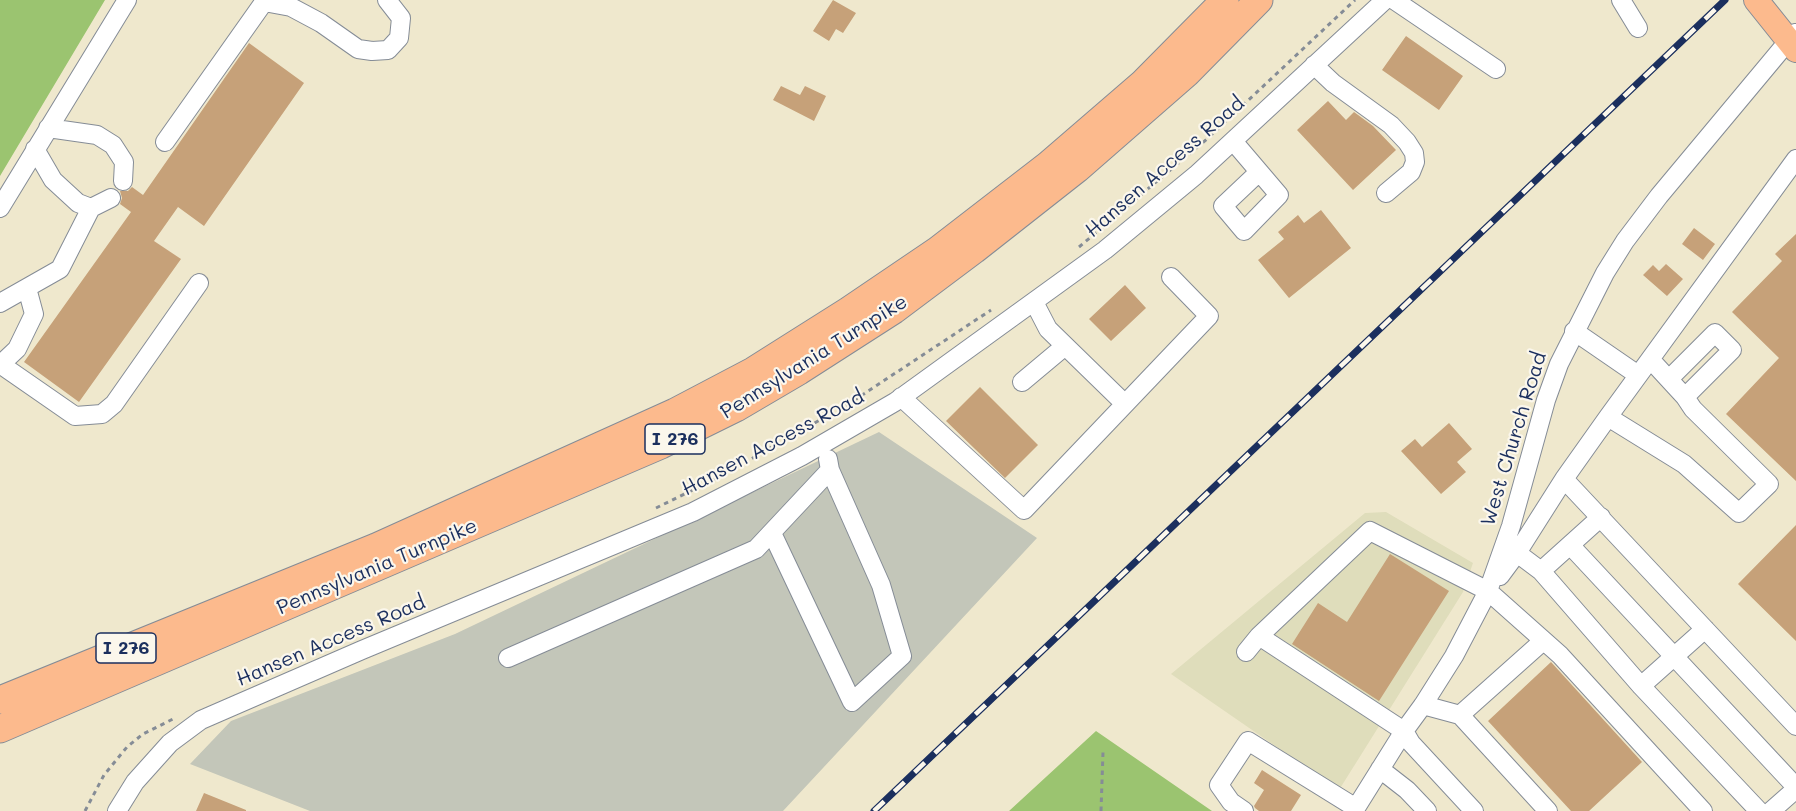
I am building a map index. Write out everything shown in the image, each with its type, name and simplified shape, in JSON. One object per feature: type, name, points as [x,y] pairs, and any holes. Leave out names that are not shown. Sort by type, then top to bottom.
[{"type":"highway","name":"Pennsylvania Turnpike","points":[[0,700],[376,547],[675,412],[753,371],[938,250],[1048,165],[1143,83],[1225,0]]},
{"type":"highway","name":"Pennsylvania Turnpike","points":[[0,729],[661,445],[736,408],[894,310],[983,243],[1077,169],[1187,74],[1259,0]]},
{"type":"highway","points":[[0,691],[76,668]]},
{"type":"main road","points":[[1756,0],[1793,40]]},
{"type":"street","points":[[0,208],[128,0]]},
{"type":"street","points":[[165,142],[264,2],[291,7],[358,49],[372,51],[388,50],[399,38],[401,18],[387,0]]},
{"type":"street","name":"Hansen Access Road","points":[[117,811],[135,782],[170,743],[201,720],[693,512],[825,443],[901,397],[1105,250],[1196,175],[1385,0]]},
{"type":"street","points":[[1394,0],[1496,69]]},
{"type":"street","points":[[1621,0],[1638,28]]},
{"type":"street","name":"West Church Road","points":[[1355,809],[1454,656],[1488,591],[1511,526],[1546,400],[1559,364],[1605,273],[1625,241],[1659,196],[1793,40]]},
{"type":"street","points":[[1314,65],[1333,83],[1391,125],[1414,153],[1415,162],[1411,172],[1386,193]]},
{"type":"street","points":[[48,128],[96,135],[114,145],[124,162],[123,181]]},
{"type":"street","points":[[1233,141],[1259,172]]},
{"type":"street","points":[[35,149],[53,180],[72,199],[91,208]]},
{"type":"street","points":[[1488,591],[1517,553],[1564,479],[1608,417],[1796,159]]},
{"type":"street","points":[[0,303],[60,269],[91,208],[111,198]]},
{"type":"street","points":[[901,397],[1024,510],[1209,316],[1171,277]]},
{"type":"street","points":[[27,288],[34,314],[17,350],[0,365],[75,416],[102,414],[114,404],[199,283]]},
{"type":"street","points":[[1034,302],[1048,329],[1125,404]]},
{"type":"street","points":[[1574,331],[1638,375]]},
{"type":"street","points":[[1669,380],[1715,333],[1732,350],[1685,397]]},
{"type":"street","points":[[1022,382],[1065,346]]},
{"type":"street","points":[[1608,417],[1683,464],[1739,513],[1768,484],[1693,409],[1650,359]]},
{"type":"street","points":[[772,532],[852,702],[902,656],[880,585],[830,470],[825,443]]},
{"type":"street","points":[[508,658],[756,549],[830,470]]},
{"type":"street","points":[[1564,479],[1796,726]]},
{"type":"street","points":[[1541,571],[1601,517]]},
{"type":"street","points":[[1246,652],[1259,636],[1370,531],[1488,591],[1568,663],[1703,811]]},
{"type":"street","points":[[1570,545],[1796,788],[1771,811]]},
{"type":"street","points":[[1517,553],[1541,571],[1641,686],[1759,811]]},
{"type":"street","points":[[1641,686],[1705,629]]},
{"type":"street","points":[[1259,636],[1404,731],[1411,743],[1474,811]]},
{"type":"street","points":[[1461,715],[1543,641]]},
{"type":"street","points":[[1423,705],[1461,715],[1548,811]]},
{"type":"street","points":[[1244,811],[1231,802],[1219,785],[1248,741],[1355,809]]},
{"type":"street","points":[[1380,769],[1407,790],[1427,811]]},
{"type":"path","points":[[1101,811],[1103,752]]},
{"type":"shaded area","points":[[879,432],[1037,538],[783,811],[310,811],[190,764],[231,721],[455,634]]},
{"type":"shaded area","points":[[1386,512],[1473,563],[1463,592],[1339,790],[1171,674],[1365,513]]},
{"type":"green space","points":[[0,0],[105,0],[0,176]]},
{"type":"green space","points":[[1096,731],[1212,811],[1009,811]]},
{"type":"building","points":[[833,0],[856,13],[843,33],[836,29],[829,41],[813,31]]},
{"type":"building","points":[[1406,36],[1463,76],[1439,110],[1382,70]]},
{"type":"building","points":[[249,43],[304,83],[204,226],[178,207],[154,241],[181,259],[79,402],[24,362],[131,212],[120,204],[122,198],[120,191],[128,191],[132,187],[143,195]]},
{"type":"building","points":[[781,86],[800,95],[805,86],[826,96],[814,121],[773,100]]},
{"type":"building","points":[[1328,101],[1346,120],[1354,112],[1373,126],[1396,150],[1353,190],[1297,130]]},
{"type":"building","points":[[1321,210],[1351,248],[1289,298],[1258,260],[1284,239],[1278,232],[1298,215],[1304,223]]},
{"type":"building","points":[[1694,228],[1715,244],[1703,260],[1682,244]]},
{"type":"building","points":[[1796,234],[1796,481],[1726,414],[1779,358],[1732,312],[1782,261],[1775,254]]},
{"type":"building","points":[[1666,264],[1683,279],[1667,296],[1643,275],[1653,265],[1659,271]]},
{"type":"building","points":[[1125,285],[1146,308],[1111,341],[1089,319]]},
{"type":"building","points":[[980,387],[1038,445],[1005,478],[946,421]]},
{"type":"building","points":[[1449,423],[1472,449],[1457,462],[1466,472],[1441,494],[1401,451],[1415,439],[1422,447]]},
{"type":"building","points":[[1796,525],[1796,641],[1738,584]]},
{"type":"building","points":[[1390,554],[1449,591],[1379,701],[1292,644],[1318,603],[1347,622]]},
{"type":"building","points":[[1551,662],[1642,762],[1589,811],[1571,811],[1488,721]]},
{"type":"building","points":[[1262,770],[1301,795],[1291,811],[1259,811],[1255,808],[1264,790],[1254,783]]},
{"type":"building","points":[[204,793],[246,810],[246,811],[196,811]]},
{"type":"railway","points":[[874,811],[1725,0]]}]
